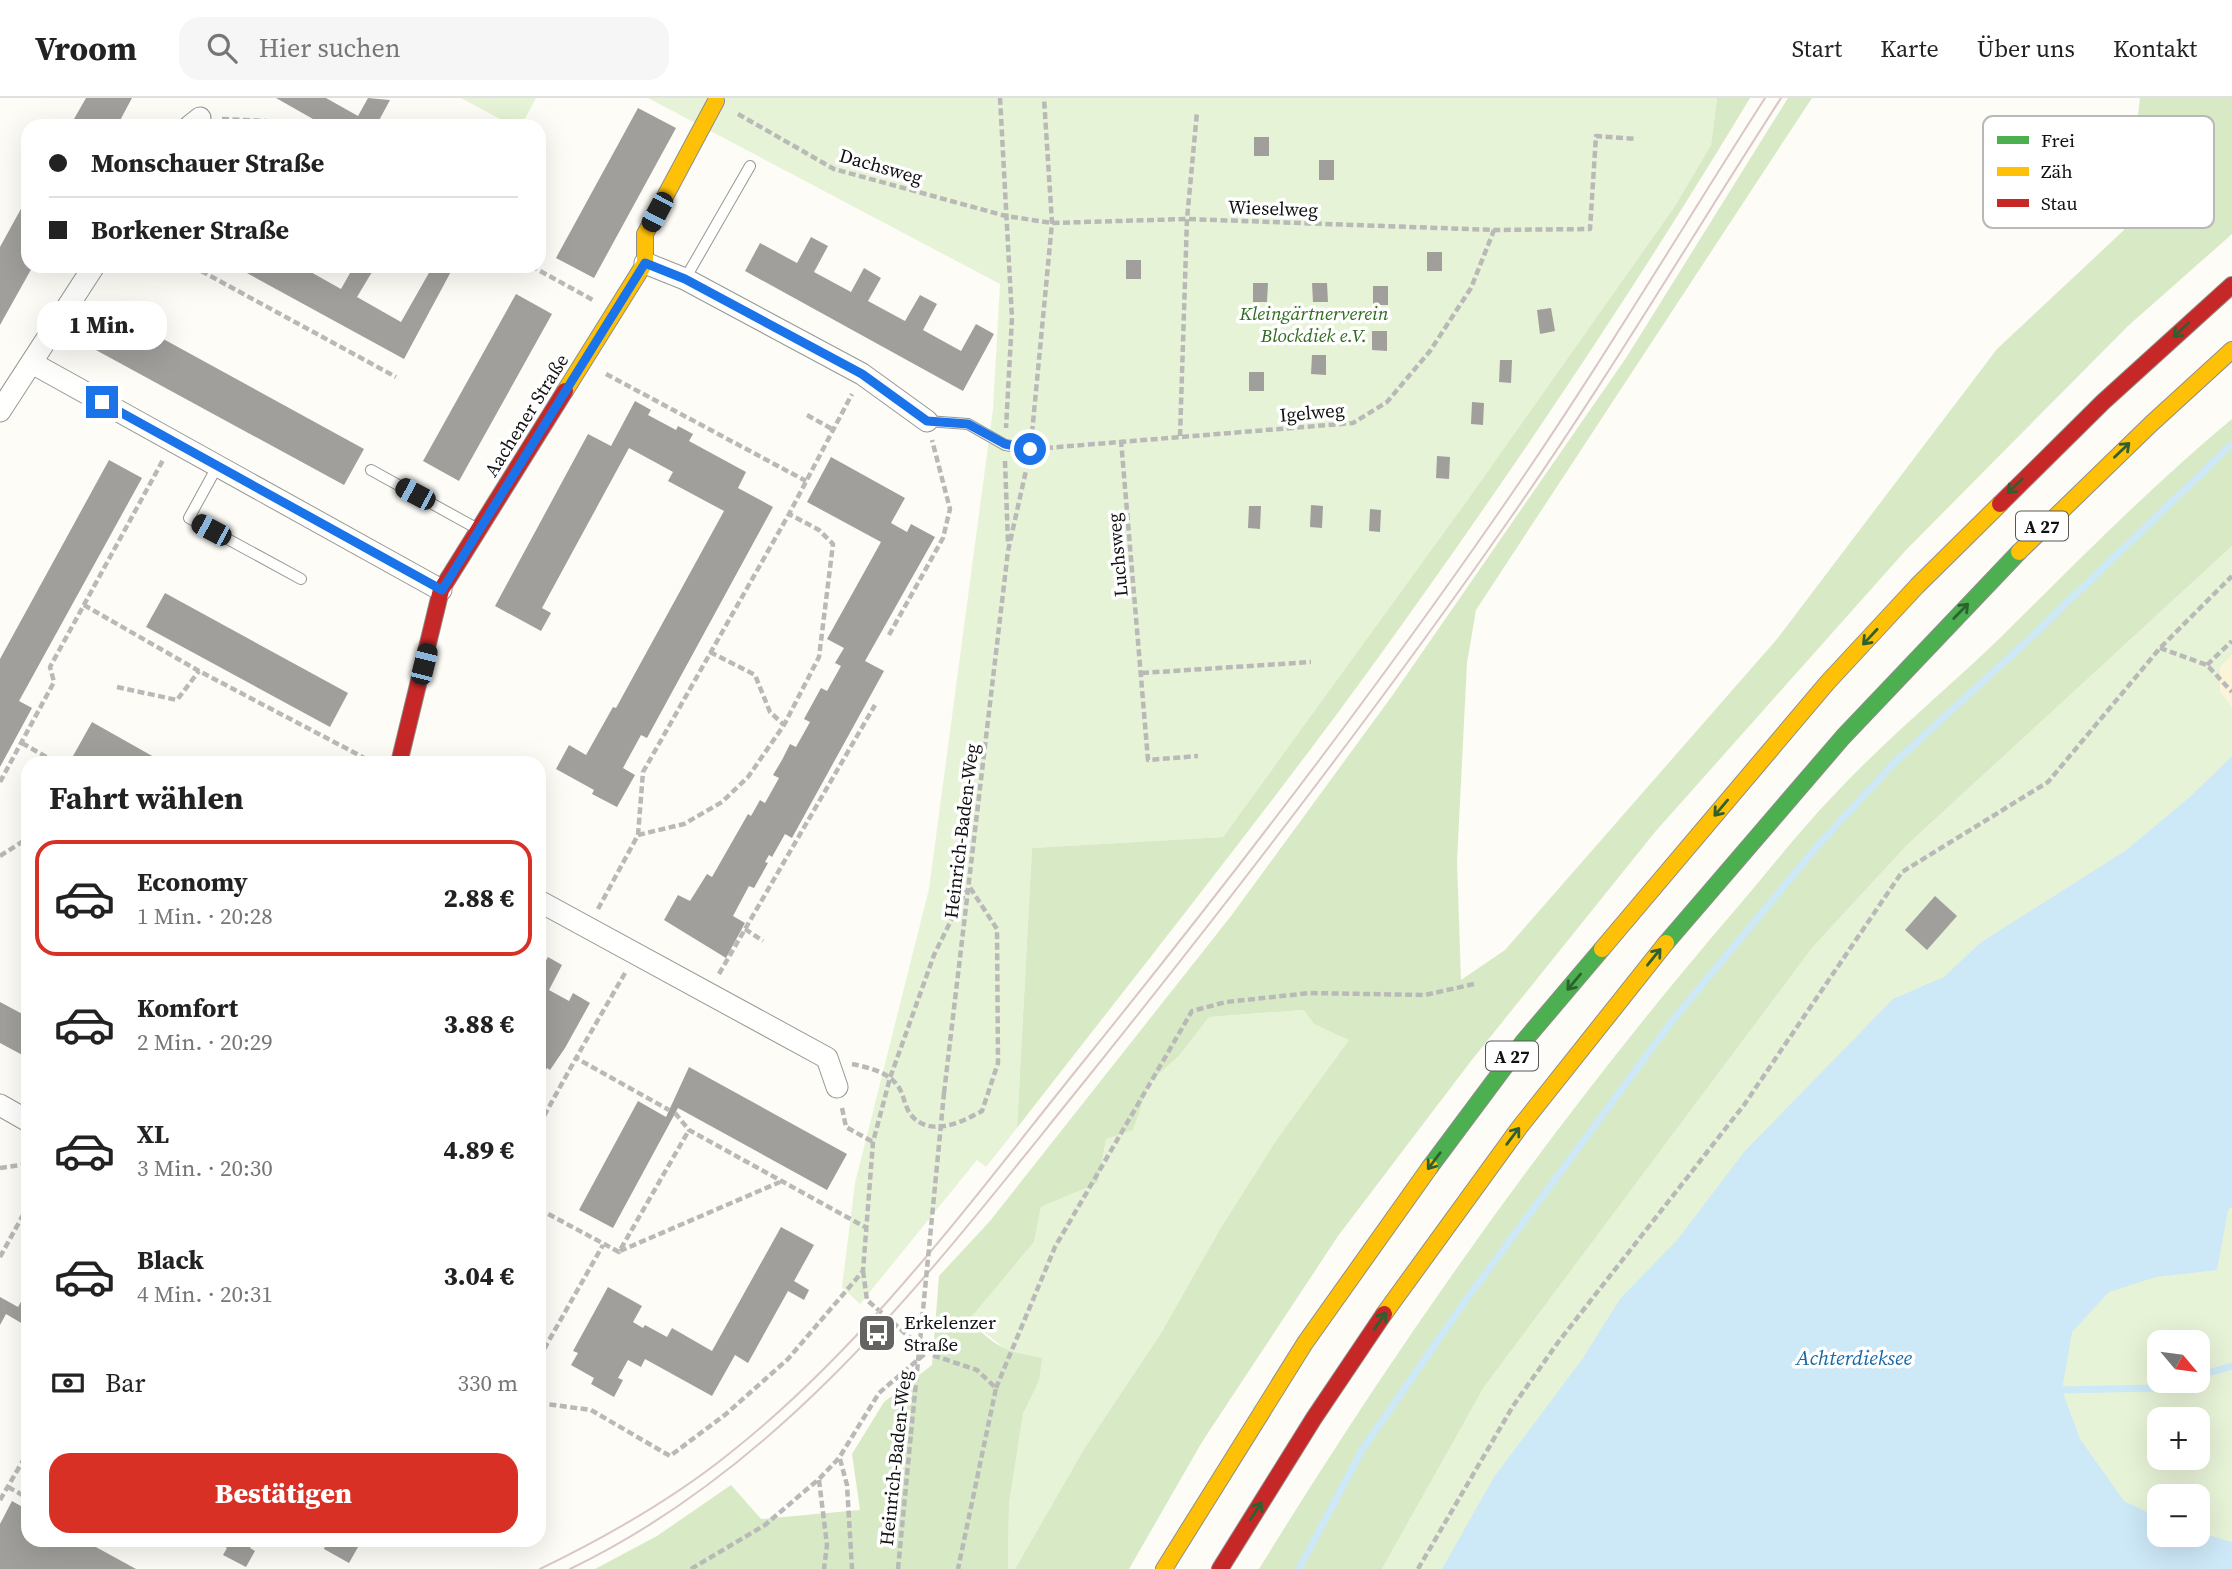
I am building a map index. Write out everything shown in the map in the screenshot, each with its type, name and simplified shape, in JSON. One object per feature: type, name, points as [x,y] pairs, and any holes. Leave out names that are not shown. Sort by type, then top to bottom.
[{"type":"main road","name":"Aachener Straße","points":[[401,756],[442,590],[645,263],[645,234],[716,102]]},
{"type":"main road","name":"A 27","points":[[1164,1569],[1305,1343],[1412,1191],[1524,1041],[1827,683],[1917,586],[2103,402],[2232,285]]},
{"type":"main road","name":"A 27","points":[[1220,1569],[1350,1364],[1449,1221],[1551,1084],[1713,884],[1863,713],[2040,528],[2232,350]]},
{"type":"street","points":[[645,263],[685,279],[862,374],[927,421]]},
{"type":"street","points":[[0,411],[90,273]]},
{"type":"street","points":[[32,363],[442,590]]},
{"type":"street","points":[[546,905],[827,1058],[837,1087]]},
{"type":"street","points":[[0,1105],[21,1117]]},
{"type":"lane","points":[[685,279],[750,166]]},
{"type":"lane","points":[[927,421],[968,424],[1005,444],[1030,449]]},
{"type":"lane","points":[[218,465],[189,518],[301,579]]},
{"type":"lane","points":[[371,470],[480,530]]},
{"type":"path","points":[[1000,98],[1012,318],[1005,444],[1008,551]]},
{"type":"path","name":"Heinrich-Baden-Weg","points":[[898,1569],[944,1093],[968,886],[1008,551],[1030,449],[1052,223],[1044,98]]},
{"type":"path","name":"Dachsweg","points":[[716,102],[834,169],[1006,216],[1052,223]]},
{"type":"path","points":[[1180,436],[1187,219],[1197,112]]},
{"type":"path","name":"Wieselweg","points":[[1052,223],[1187,219],[1494,230],[1590,229],[1596,136],[1636,139]]},
{"type":"path","name":"Igelweg","points":[[1030,449],[1353,423],[1387,402],[1430,351],[1471,288],[1494,230]]},
{"type":"path","points":[[205,273],[396,377]]},
{"type":"path","points":[[544,273],[615,313]]},
{"type":"path","points":[[584,362],[806,481]]},
{"type":"path","points":[[587,928],[638,835],[643,772],[789,514],[862,374]]},
{"type":"path","points":[[807,415],[832,429]]},
{"type":"path","points":[[889,635],[943,538],[950,509],[927,421]]},
{"type":"path","name":"Luchsweg","points":[[1121,440],[1148,760],[1198,756]]},
{"type":"path","points":[[0,782],[54,682],[50,667],[173,441]]},
{"type":"path","points":[[638,835],[684,824],[722,802],[748,778],[784,725],[819,657],[833,544],[819,530],[789,514]]},
{"type":"path","points":[[1418,1569],[1513,1406],[1559,1341],[1744,1105],[1902,872],[2048,782],[2160,648],[2232,576]]},
{"type":"path","points":[[84,606],[199,671],[362,756]]},
{"type":"path","points":[[2207,665],[2232,641]]},
{"type":"path","points":[[2160,648],[2207,665],[2232,692]]},
{"type":"path","points":[[710,652],[755,675],[770,712],[784,725]]},
{"type":"path","points":[[1141,671],[1311,662]]},
{"type":"path","points":[[117,687],[177,700],[199,671]]},
{"type":"path","points":[[709,993],[875,705]]},
{"type":"path","points":[[22,743],[45,756]]},
{"type":"path","points":[[0,856],[21,842]]},
{"type":"path","points":[[827,1058],[867,1068],[890,1078],[898,1085],[910,1114],[932,1127],[958,1124],[982,1111],[998,1063],[997,929],[968,886],[934,955],[890,1078],[873,1142],[863,1271],[867,1300],[927,1352],[977,1370],[996,1388]]},
{"type":"path","points":[[745,929],[763,942]]},
{"type":"path","points":[[546,1112],[636,954]]},
{"type":"path","points":[[958,1569],[996,1388],[1055,1247],[1192,1011],[1226,1002],[1310,993],[1425,995],[1474,984]]},
{"type":"path","points":[[576,1058],[672,1112],[689,1130],[865,1227]]},
{"type":"path","points":[[837,1087],[846,1127],[873,1142]]},
{"type":"path","points":[[619,1252],[689,1130]]},
{"type":"path","points":[[0,1168],[21,1165]]},
{"type":"path","points":[[546,1213],[619,1252],[780,1182]]},
{"type":"path","points":[[0,1257],[21,1219]]},
{"type":"path","points":[[546,1346],[603,1245]]},
{"type":"path","points":[[546,1404],[591,1410],[670,1456],[726,1413],[788,1359],[863,1271]]},
{"type":"path","points":[[691,1569],[765,1525],[819,1479],[839,1458],[879,1393],[927,1352]]},
{"type":"path","points":[[839,1458],[847,1485],[852,1569]]},
{"type":"path","points":[[0,1500],[21,1464]]},
{"type":"path","points":[[819,1479],[827,1545],[824,1569]]},
{"type":"path","points":[[8,1487],[21,1494]]},
{"type":"path","points":[[698,1569],[702,1562]]},
{"type":"green space","points":[[461,98],[536,98],[525,119],[500,119]]},
{"type":"green space","name":"Kleingärtnerverein Blockdiek e.V.","points":[[648,98],[1717,98],[1711,145],[1675,206],[1471,495],[1223,837],[1032,848],[1017,1128],[986,1167],[977,1160],[860,1304],[842,1287],[855,1183],[929,889],[993,409],[1000,284]]},
{"type":"green space","points":[[1717,98],[1750,98],[1660,244],[1518,459],[1327,727],[1017,1128],[1032,848],[1223,837],[1471,495],[1675,206],[1711,145]]},
{"type":"green space","points":[[1788,98],[1812,98],[1476,610],[1467,663],[1457,861],[1461,980],[1505,950],[1777,639],[1997,349],[2124,228],[2214,228],[2214,116],[2138,116],[2140,98],[2232,98],[2232,234],[2128,326],[1906,550],[1655,832],[1471,1061],[1338,1236],[1202,1442],[1129,1569],[1015,1569],[1084,1449],[1161,1333],[1220,1229],[1277,1139],[1349,1040],[1314,1024],[1304,1010],[1209,1017],[1179,1056],[1149,1083],[1133,1130],[1106,1139],[1098,1183],[1041,1207],[1034,1242],[969,1320],[1002,1347],[1042,1358],[1039,1381],[1023,1414],[1009,1504],[1008,1569],[595,1569],[657,1536],[731,1485],[761,1519],[860,1510],[852,1454],[884,1402],[932,1365],[939,1276],[990,1221],[1231,916],[1392,696],[1626,358]]},
{"type":"green space","points":[[2232,419],[2232,546],[1907,845],[1812,948],[1484,1387],[1382,1569],[1259,1569],[1425,1313],[1544,1148],[1670,988],[1796,837],[1874,754],[2000,638],[2143,498]]},
{"type":"green space","name":"Achterdieksee","points":[[2232,546],[2232,1569],[1382,1569],[1484,1387],[1812,948],[1907,845]]},
{"type":"green space","points":[[1305,1010],[1314,1024],[1350,1039],[1277,1139],[1220,1229],[1161,1333],[1084,1449],[1015,1569],[1008,1569],[1009,1504],[1023,1414],[1039,1381],[1009,1352],[969,1320],[1034,1242],[1041,1207],[1098,1183],[1106,1139],[1132,1130],[1149,1083],[1179,1056],[1209,1017]]},
{"type":"sand","points":[[2232,655],[2232,707],[2220,692],[2220,667]]},
{"type":"water","name":"Achterdieksee","points":[[2232,756],[2232,1207],[2228,1210],[2217,1270],[2156,1277],[2109,1292],[2072,1332],[2062,1390],[2080,1439],[2124,1501],[2147,1512],[2147,1547],[2210,1547],[2210,1536],[2232,1542],[2232,1569],[1442,1569],[1494,1477],[1583,1358],[1620,1299],[1678,1239],[1744,1152],[1893,999],[1944,977],[1980,943],[2125,851],[2191,796]]},
{"type":"building","points":[[86,98],[132,98],[121,119],[74,119]]},
{"type":"building","points":[[276,98],[326,98],[358,116],[368,98],[390,100],[380,119],[313,119]]},
{"type":"building","points":[[638,108],[676,128],[594,278],[556,258]]},
{"type":"building","points":[[1254,137],[1269,137],[1269,156],[1254,156]]},
{"type":"building","points":[[1319,160],[1334,160],[1334,180],[1319,180]]},
{"type":"building","points":[[21,209],[21,273],[29,273],[0,325],[0,247]]},
{"type":"building","points":[[811,237],[828,246],[814,272],[851,292],[864,268],[881,278],[868,301],[905,321],[920,295],[937,304],[923,330],[961,351],[976,324],[994,334],[963,391],[745,271],[760,243],[797,263]]},
{"type":"building","points":[[1427,252],[1442,252],[1442,271],[1427,271]]},
{"type":"building","points":[[1126,260],[1141,260],[1141,279],[1126,279]]},
{"type":"building","points":[[247,273],[312,273],[341,289],[350,273],[371,273],[357,297],[401,322],[429,273],[450,273],[404,359]]},
{"type":"building","points":[[1253,283],[1268,283],[1267,302],[1253,302]]},
{"type":"building","points":[[1312,283],[1327,283],[1328,302],[1313,302]]},
{"type":"building","points":[[1373,286],[1388,286],[1388,305],[1373,305]]},
{"type":"building","points":[[516,294],[552,314],[459,481],[423,461]]},
{"type":"building","points":[[1551,308],[1555,331],[1540,334],[1537,310]]},
{"type":"building","points":[[114,312],[364,449],[344,485],[94,349]]},
{"type":"building","points":[[1372,331],[1387,331],[1387,351],[1372,350]]},
{"type":"building","points":[[1312,355],[1326,355],[1326,375],[1311,374]]},
{"type":"building","points":[[1500,360],[1512,360],[1511,383],[1499,382]]},
{"type":"building","points":[[1249,372],[1264,372],[1264,391],[1249,391]]},
{"type":"building","points":[[635,401],[651,410],[648,415],[676,430],[678,426],[693,434],[689,441],[746,472],[738,488],[773,507],[647,738],[641,735],[623,768],[635,775],[617,807],[592,794],[594,790],[556,769],[569,745],[586,755],[613,707],[616,708],[724,511],[668,481],[673,472],[629,448],[542,608],[551,613],[541,631],[495,606],[588,434],[611,446]]},
{"type":"building","points":[[1472,402],[1484,403],[1483,425],[1471,424]]},
{"type":"building","points":[[1437,456],[1450,457],[1449,479],[1436,478]]},
{"type":"building","points":[[831,457],[905,498],[891,523],[907,532],[911,524],[935,537],[865,661],[884,671],[792,838],[785,834],[772,857],[769,855],[765,862],[768,863],[754,888],[749,886],[733,916],[745,923],[726,958],[664,920],[678,895],[690,901],[707,874],[712,877],[748,814],[751,816],[760,800],[765,803],[779,778],[773,775],[790,744],[796,747],[810,722],[804,719],[821,688],[827,691],[841,666],[835,663],[844,648],[827,639],[881,542],[807,502]]},
{"type":"building","points":[[109,460],[142,478],[19,701],[32,708],[0,767],[0,659]]},
{"type":"building","points":[[1311,505],[1323,506],[1322,528],[1310,527]]},
{"type":"building","points":[[1249,506],[1261,506],[1260,529],[1248,528]]},
{"type":"building","points":[[1370,509],[1381,510],[1380,532],[1369,531]]},
{"type":"building","points":[[165,593],[348,693],[330,727],[146,627]]},
{"type":"building","points":[[92,722],[152,756],[73,756]]},
{"type":"building","points":[[1935,896],[1957,916],[1927,950],[1905,930]]},
{"type":"building","points":[[548,957],[562,965],[549,990],[569,1001],[573,993],[590,1003],[550,1070],[546,1070]]},
{"type":"building","points":[[0,1002],[21,1013],[21,1054],[0,1043]]},
{"type":"building","points":[[689,1067],[847,1154],[827,1190],[678,1108],[613,1228],[579,1210],[638,1101],[666,1117]]},
{"type":"building","points":[[781,1227],[814,1245],[794,1281],[809,1290],[804,1300],[788,1291],[748,1363],[735,1355],[712,1396],[645,1359],[641,1367],[628,1360],[618,1378],[623,1380],[614,1397],[591,1384],[594,1378],[571,1365],[578,1353],[573,1351],[608,1287],[642,1306],[633,1322],[667,1337],[672,1328],[712,1351]]},
{"type":"building","points":[[0,1297],[18,1307],[21,1302],[21,1323],[6,1314],[0,1325]]},
{"type":"building","points":[[12,1501],[21,1506],[21,1547],[96,1547],[136,1569],[0,1569],[0,1524]]},
{"type":"building","points":[[251,1547],[255,1551],[246,1567],[223,1555],[227,1548]]},
{"type":"building","points":[[325,1547],[358,1547],[349,1563]]},
{"type":"waterway","points":[[1299,1569],[1362,1450],[1463,1304],[1672,1021],[1814,850],[1894,763],[2025,643],[2232,444]]},
{"type":"waterway","points":[[2210,1372],[2232,1366]]},
{"type":"waterway","points":[[2062,1390],[2147,1388]]},
{"type":"tram line","points":[[540,1569],[638,1516],[686,1486],[730,1453],[781,1410],[829,1364],[919,1265],[1193,924],[1399,653],[1566,412],[1765,98]]},
{"type":"tram line","points":[[570,1569],[649,1525],[722,1474],[790,1417],[854,1355],[972,1221],[1248,875],[1458,592],[1545,468],[1781,98]]},
{"type":"traffic: fast","points":[[1666,943],[1843,737],[2019,552]]},
{"type":"traffic: fast","points":[[1430,1167],[1524,1041],[1602,949]]},
{"type":"traffic: slow","points":[[565,391],[645,263],[645,234],[716,101]]},
{"type":"traffic: slow","points":[[2019,552],[2232,350]]},
{"type":"traffic: slow","points":[[1602,949],[1827,683],[1917,586],[2000,504]]},
{"type":"traffic: slow","points":[[1384,1314],[1519,1128],[1666,943]]},
{"type":"traffic: slow","points":[[1164,1569],[1305,1343],[1430,1167]]},
{"type":"traffic: jam","points":[[2000,504],[2103,402],[2232,285]]},
{"type":"traffic: jam","points":[[401,756],[441,590],[565,391]]},
{"type":"traffic: jam","points":[[1220,1569],[1314,1418],[1384,1314]]},
{"type":"place","name":"Erkelenzer Straße","points":[[877,1333]]},
{"type":"route","points":[[102,402],[442,590],[645,263],[685,279],[862,374],[927,421],[968,424],[1005,444],[1030,449]]}]
